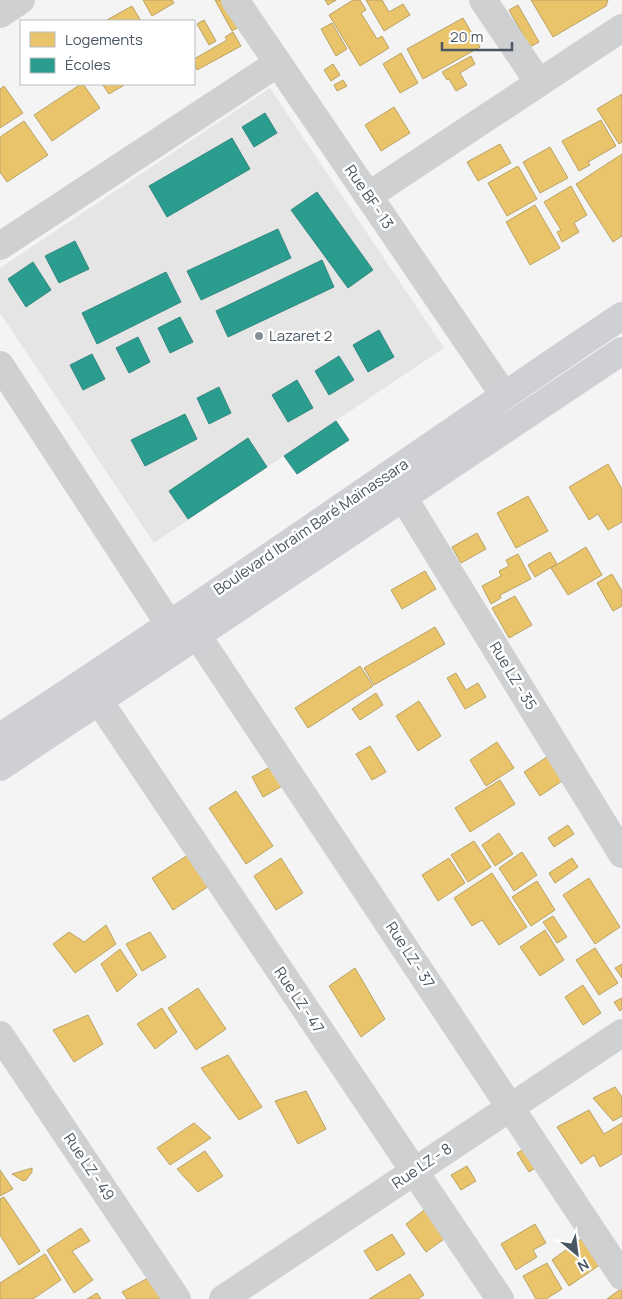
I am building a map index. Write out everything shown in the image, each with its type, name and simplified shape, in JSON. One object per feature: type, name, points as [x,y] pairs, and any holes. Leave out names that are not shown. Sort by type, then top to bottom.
[{"type":"main road","name":"Boulevard Ibraim Baré Maïnassara","points":[[3,730],[169,624],[622,316]]},
{"type":"main road","name":"Boulevard Ibraim Baré Maïnassara","points":[[0,767],[403,497],[620,355]]},
{"type":"street","points":[[0,14],[21,0]]},
{"type":"street","name":"Rue BF - 13","points":[[235,0],[504,395]]},
{"type":"street","points":[[483,0],[538,83]]},
{"type":"street","points":[[368,196],[622,28]]},
{"type":"street","points":[[0,246],[278,63]]},
{"type":"street","points":[[0,365],[169,624]]},
{"type":"street","name":"Rue LZ - 35","points":[[403,497],[622,854]]},
{"type":"street","name":"Rue LZ - 37","points":[[197,635],[622,1276]]},
{"type":"street","name":"Rue LZ - 47","points":[[99,701],[500,1299]]},
{"type":"street","name":"Rue LZ - 8","points":[[223,1299],[622,1033]]},
{"type":"street","name":"Rue LZ - 49","points":[[0,1035],[177,1299]]},
{"type":"shaded area","points":[[270,88],[444,348],[154,543],[0,313],[0,268]]},
{"type":"building: Logements","points":[[143,0],[172,0],[174,3],[152,16]]},
{"type":"building: Logements","points":[[215,0],[234,0],[246,23],[232,31]]},
{"type":"building: Logements","points":[[325,0],[336,0],[328,5]]},
{"type":"building: Logements","points":[[353,0],[360,0],[366,10],[361,13],[377,39],[382,36],[389,48],[360,66],[329,15]]},
{"type":"building: Logements","points":[[366,0],[382,0],[389,12],[403,4],[410,15],[384,31]]},
{"type":"building: Logements","points":[[531,0],[608,0],[606,6],[553,37]]},
{"type":"building: Logements","points":[[518,5],[539,42],[530,47],[509,10]]},
{"type":"building: Logements","points":[[132,6],[140,20],[107,20]]},
{"type":"building: Logements","points":[[463,18],[480,47],[423,79],[407,49]]},
{"type":"building: Logements","points":[[204,20],[216,41],[209,45],[197,24]]},
{"type":"building: Logements","points":[[332,23],[347,49],[336,56],[321,29]]},
{"type":"building: Logements","points":[[233,32],[241,46],[197,70],[195,58],[227,40],[225,37]]},
{"type":"building: Logements","points":[[401,53],[418,83],[400,93],[383,64]]},
{"type":"building: Logements","points":[[471,56],[475,64],[460,73],[467,85],[456,91],[442,72]]},
{"type":"building: Logements","points":[[333,64],[340,75],[331,81],[324,70]]},
{"type":"building: Logements","points":[[343,80],[347,86],[337,91],[334,85]]},
{"type":"building: Logements","points":[[79,85],[84,85],[100,108],[52,141],[34,115]]},
{"type":"building: Logements","points":[[103,85],[124,85],[109,94]]},
{"type":"building: Logements","points":[[4,86],[23,113],[0,128],[0,89]]},
{"type":"building: Logements","points":[[622,94],[622,142],[619,144],[597,109]]},
{"type":"building: Logements","points":[[394,107],[410,133],[381,151],[365,125]]},
{"type":"building: Logements","points":[[601,120],[616,146],[588,162],[590,165],[579,171],[562,141]]},
{"type":"building: Logements","points":[[24,121],[48,155],[7,182],[0,172],[0,137]]},
{"type":"building: Logements","points":[[500,144],[511,163],[478,181],[467,162]]},
{"type":"building: Logements","points":[[550,147],[568,178],[540,193],[523,162]]},
{"type":"building: Logements","points":[[622,154],[622,236],[613,242],[576,184]]},
{"type":"building: Logements","points":[[518,166],[537,199],[507,216],[488,183]]},
{"type":"building: Logements","points":[[571,186],[587,215],[574,223],[579,232],[562,242],[557,232],[561,230],[544,202]]},
{"type":"building: Logements","points":[[535,205],[560,248],[530,265],[506,222]]},
{"type":"building: Logements","points":[[608,464],[622,489],[622,522],[608,530],[598,514],[589,520],[569,487]]},
{"type":"building: Logements","points":[[528,496],[548,531],[516,548],[497,513]]},
{"type":"building: Logements","points":[[477,533],[486,549],[461,563],[452,547]]},
{"type":"building: Logements","points":[[586,547],[602,575],[568,595],[551,568]]},
{"type":"building: Logements","points":[[550,552],[557,564],[535,577],[528,565]]},
{"type":"building: Logements","points":[[518,554],[531,579],[500,595],[501,598],[491,604],[482,586],[501,576],[499,571],[509,566],[506,560]]},
{"type":"building: Logements","points":[[425,571],[436,589],[402,609],[391,590]]},
{"type":"building: Logements","points":[[612,574],[622,591],[622,606],[613,611],[597,583]]},
{"type":"building: Logements","points":[[515,596],[532,625],[509,638],[492,608]]},
{"type":"building: Logements","points":[[435,627],[445,644],[374,685],[364,668]]},
{"type":"building: Logements","points":[[360,666],[373,686],[308,728],[295,708]]},
{"type":"building: Logements","points":[[456,673],[466,690],[478,683],[486,697],[465,709],[447,678]]},
{"type":"building: Logements","points":[[376,693],[383,705],[360,720],[352,709]]},
{"type":"building: Logements","points":[[419,701],[441,736],[418,751],[396,716]]},
{"type":"building: Logements","points":[[497,742],[514,768],[486,786],[470,760]]},
{"type":"building: Logements","points":[[370,746],[386,772],[372,780],[356,754]]},
{"type":"building: Logements","points":[[547,757],[562,781],[540,796],[524,772]]},
{"type":"building: Logements","points":[[279,762],[291,781],[263,797],[252,777]]},
{"type":"building: Logements","points":[[500,780],[515,804],[470,832],[455,808]]},
{"type":"building: Logements","points":[[236,791],[273,846],[246,864],[209,808]]},
{"type":"building: Logements","points":[[568,825],[574,834],[554,847],[548,838]]},
{"type":"building: Logements","points":[[499,833],[513,854],[495,866],[482,845]]},
{"type":"building: Logements","points":[[474,841],[491,867],[468,882],[451,855]]},
{"type":"building: Logements","points":[[522,852],[537,875],[514,891],[499,868]]},
{"type":"building: Logements","points":[[191,853],[212,884],[173,910],[152,878]]},
{"type":"building: Logements","points":[[281,858],[303,893],[276,910],[254,876]]},
{"type":"building: Logements","points":[[449,858],[465,883],[438,901],[422,875]]},
{"type":"building: Logements","points":[[572,858],[578,867],[555,883],[549,873]]},
{"type":"building: Logements","points":[[492,873],[527,927],[499,945],[482,920],[472,926],[454,898]]},
{"type":"building: Logements","points":[[589,878],[620,927],[595,944],[563,895]]},
{"type":"building: Logements","points":[[537,881],[555,910],[531,926],[512,897]]},
{"type":"building: Logements","points":[[553,916],[567,937],[557,943],[543,922]]},
{"type":"building: Logements","points":[[106,925],[116,944],[75,973],[53,944],[69,932],[84,942]]},
{"type":"building: Logements","points":[[545,930],[564,960],[540,976],[520,947]]},
{"type":"building: Logements","points":[[150,932],[166,957],[142,971],[126,944]]},
{"type":"building: Logements","points":[[595,948],[618,983],[599,995],[576,960]]},
{"type":"building: Logements","points":[[120,949],[137,975],[117,992],[101,964]]},
{"type":"building: Logements","points":[[622,964],[622,978],[615,968]]},
{"type":"building: Logements","points":[[355,968],[385,1019],[361,1037],[329,986]]},
{"type":"building: Logements","points":[[583,985],[601,1013],[583,1025],[565,997]]},
{"type":"building: Logements","points":[[198,988],[226,1029],[196,1050],[168,1008]]},
{"type":"building: Logements","points":[[622,998],[622,1009],[620,1011],[614,1002]]},
{"type":"building: Logements","points":[[162,1008],[177,1032],[155,1049],[137,1024]]},
{"type":"building: Logements","points":[[88,1015],[103,1044],[74,1062],[53,1030]]},
{"type":"building: Logements","points":[[228,1055],[262,1107],[239,1120],[201,1068]]},
{"type":"building: Logements","points":[[615,1087],[622,1097],[622,1116],[613,1121],[593,1098]]},
{"type":"building: Logements","points":[[306,1091],[326,1129],[298,1144],[275,1101]]},
{"type":"building: Logements","points":[[589,1110],[604,1134],[622,1123],[622,1154],[600,1167],[594,1155],[581,1164],[557,1127]]},
{"type":"building: Logements","points":[[194,1123],[211,1138],[170,1165],[157,1148]]},
{"type":"building: Logements","points":[[530,1146],[541,1164],[529,1172],[517,1153]]},
{"type":"building: Logements","points":[[205,1151],[223,1176],[198,1192],[177,1169]]},
{"type":"building: Logements","points":[[467,1166],[476,1181],[461,1190],[451,1175]]},
{"type":"building: Logements","points":[[32,1168],[32,1172],[23,1181],[12,1174]]},
{"type":"building: Logements","points":[[0,1170],[13,1189],[0,1196]]},
{"type":"building: Logements","points":[[4,1197],[40,1251],[19,1265],[0,1235],[0,1199]]},
{"type":"building: Logements","points":[[427,1208],[447,1237],[426,1252],[406,1224]]},
{"type":"building: Logements","points":[[535,1224],[546,1243],[533,1250],[537,1257],[516,1270],[501,1244]]},
{"type":"building: Logements","points":[[81,1228],[90,1241],[72,1251],[93,1280],[74,1293],[47,1250]]},
{"type":"building: Logements","points":[[392,1234],[405,1254],[377,1271],[364,1251]]},
{"type":"building: Logements","points":[[588,1234],[607,1260],[569,1286],[552,1260]]},
{"type":"building: Logements","points":[[45,1254],[61,1280],[33,1299],[0,1299],[0,1283]]},
{"type":"building: Logements","points":[[547,1263],[562,1289],[546,1299],[536,1299],[523,1276]]},
{"type":"building: Logements","points":[[410,1274],[424,1295],[418,1299],[369,1299]]},
{"type":"building: Logements","points":[[150,1277],[165,1299],[127,1299],[122,1292]]},
{"type":"building: Logements","points":[[622,1288],[622,1299],[607,1299]]},
{"type":"building: Logements","points":[[97,1293],[101,1299],[87,1299]]},
{"type":"building: Écoles","points":[[265,113],[277,133],[254,147],[242,127]]},
{"type":"building: Écoles","points":[[232,138],[250,169],[167,217],[149,186]]},
{"type":"building: Écoles","points":[[317,192],[373,270],[348,288],[291,210]]},
{"type":"building: Écoles","points":[[278,229],[291,258],[201,300],[187,271]]},
{"type":"building: Écoles","points":[[75,241],[89,269],[59,283],[45,256]]},
{"type":"building: Écoles","points":[[322,260],[334,287],[228,337],[216,311]]},
{"type":"building: Écoles","points":[[33,262],[51,290],[26,307],[8,279]]},
{"type":"building: Écoles","points":[[166,272],[181,302],[97,344],[82,313]]},
{"type":"building: Écoles","points":[[180,317],[193,342],[170,353],[158,328]]},
{"type":"building: Écoles","points":[[379,330],[394,357],[368,372],[353,345]]},
{"type":"building: Écoles","points":[[138,337],[150,362],[129,373],[116,348]]},
{"type":"building: Écoles","points":[[92,354],[105,379],[83,390],[70,365]]},
{"type":"building: Écoles","points":[[339,356],[354,380],[329,395],[315,371]]},
{"type":"building: Écoles","points":[[297,380],[313,408],[288,422],[272,395]]},
{"type":"building: Écoles","points":[[219,387],[231,413],[209,424],[197,398]]},
{"type":"building: Écoles","points":[[185,414],[197,439],[145,466],[131,440]]},
{"type":"building: Écoles","points":[[336,421],[349,440],[297,474],[284,456]]},
{"type":"building: Écoles","points":[[248,438],[267,467],[188,519],[169,491]]},
{"type":"place","name":"Lazaret 2","points":[[259,336]]}]
